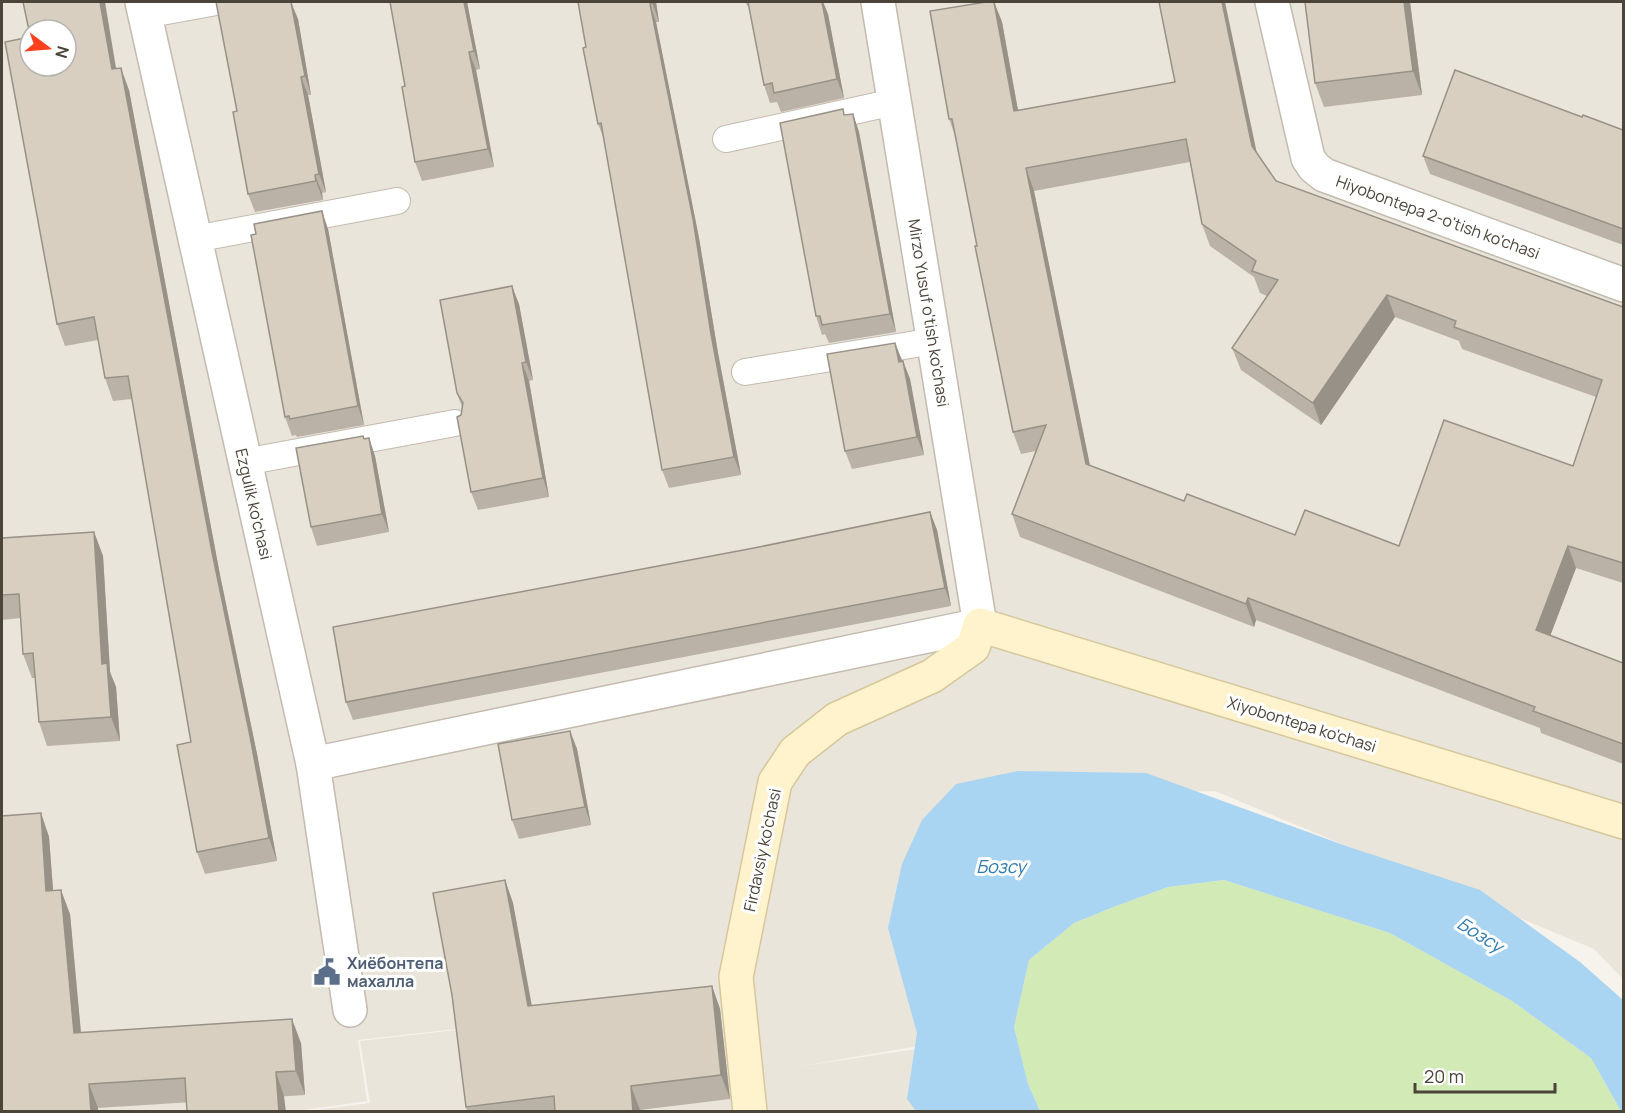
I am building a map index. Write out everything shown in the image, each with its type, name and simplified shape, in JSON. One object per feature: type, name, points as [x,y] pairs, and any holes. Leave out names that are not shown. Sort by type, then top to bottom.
[{"type":"street","name":"Mirzo Yusuf o'tish ko'chasi","points":[[878,2],[980,625]]},
{"type":"street","name":"Hiyobontepa 2-o'tish ko'chasi","points":[[1272,2],[1308,158],[1314,167],[1324,175],[1623,285]]},
{"type":"street","name":"Ezgulik ko'chasi","points":[[143,8],[312,764],[350,1010]]},
{"type":"street","points":[[312,764],[980,625]]},
{"type":"street","name":"Xiyobontepa ko'chasi","points":[[980,625],[1623,822]]},
{"type":"street","name":"Firdavsiy ko'chasi","points":[[750,1112],[736,977],[775,782],[795,752],[837,719],[932,676],[973,647],[980,625]]},
{"type":"lane","points":[[143,8],[216,2]]},
{"type":"lane","points":[[726,139],[894,102]]},
{"type":"lane","points":[[195,239],[397,201]]},
{"type":"lane","points":[[746,372],[934,341]]},
{"type":"lane","points":[[245,462],[455,423]]},
{"type":"shaded area","points":[[2,2],[1623,2],[1623,979],[1594,949],[1215,791],[975,798],[930,1044],[796,1067],[930,1047],[947,1111],[308,1111],[370,1103],[360,1041],[743,997],[358,1040],[367,1101],[290,1112],[2,1112]]},
{"type":"green space","points":[[1224,880],[1390,933],[1512,1001],[1591,1058],[1621,1111],[1040,1111],[1028,1084],[1014,1027],[1029,960],[1074,923],[1168,887]]},
{"type":"water","name":"Бозсу","points":[[1018,771],[1146,773],[1349,847],[1480,890],[1580,962],[1623,1000],[1623,1111],[1591,1058],[1512,1001],[1390,933],[1224,880],[1168,887],[1074,923],[1029,960],[1014,1027],[1028,1084],[1040,1111],[916,1111],[907,1099],[917,1033],[888,928],[902,864],[922,820],[956,784]]},
{"type":"building","points":[[23,2],[100,2],[112,69],[121,68],[212,552],[269,838],[197,852],[177,745],[191,742],[128,376],[105,378],[94,317],[57,324],[5,42],[18,39],[18,78],[78,78],[78,18],[26,18]]},
{"type":"building","points":[[216,2],[291,2],[305,76],[301,77],[319,174],[315,175],[316,181],[248,194],[233,112],[237,111]]},
{"type":"building","points":[[390,2],[464,2],[474,51],[469,52],[488,149],[415,162],[402,87],[405,86]]},
{"type":"building","points":[[578,2],[652,2],[650,4],[693,219],[734,457],[662,470],[601,123],[598,124],[583,48],[586,47]]},
{"type":"building","points":[[748,2],[822,2],[837,79],[774,93],[772,83],[764,85]]},
{"type":"building","points":[[994,2],[1014,111],[1175,82],[1159,2],[1222,2],[1252,146],[1276,181],[1623,307],[1623,563],[1568,546],[1536,630],[1623,663],[1623,744],[1533,711],[1535,707],[1248,598],[1246,604],[1012,514],[1046,425],[1013,432],[952,119],[949,119],[930,11]],"holes":[[[1186,139],[1202,224],[1256,261],[1252,271],[1278,280],[1232,348],[1313,403],[1387,295],[1456,321],[1454,327],[1602,380],[1573,466],[1444,420],[1399,546],[1305,510],[1295,535],[1187,494],[1184,501],[1086,464],[1026,168]]]},
{"type":"building","points":[[1305,2],[1404,2],[1413,71],[1315,83]]},
{"type":"building","points":[[1455,70],[1623,130],[1623,229],[1423,156]]},
{"type":"building","points":[[843,109],[844,115],[853,114],[890,314],[822,325],[820,316],[816,316],[780,123]]},
{"type":"building","points":[[322,211],[358,406],[290,419],[289,416],[285,417],[251,235],[256,234],[254,224]]},
{"type":"building","points":[[512,286],[526,362],[522,363],[543,478],[471,492],[457,417],[461,415],[463,403],[457,393],[440,300]]},
{"type":"building","points":[[895,343],[899,362],[903,361],[917,437],[845,451],[827,354]]},
{"type":"building","points":[[363,436],[364,439],[369,438],[382,514],[311,527],[296,448]]},
{"type":"building","points":[[930,512],[945,588],[346,702],[333,627],[754,548]]},
{"type":"building","points":[[94,532],[102,664],[107,663],[111,717],[39,722],[33,653],[23,654],[19,594],[2,595],[2,538]]},
{"type":"building","points":[[570,731],[585,807],[512,820],[498,744]]},
{"type":"building","points":[[41,813],[46,891],[61,890],[74,1033],[292,1019],[296,1071],[276,1072],[279,1112],[187,1112],[185,1078],[89,1084],[91,1112],[2,1112],[2,816]]},
{"type":"building","points":[[505,880],[528,1006],[712,986],[721,1075],[631,1086],[633,1112],[555,1112],[554,1096],[466,1107],[452,995],[433,893]]},
{"type":"place","name":"Хиёбонтепа махалла","points":[[327,972]]}]
